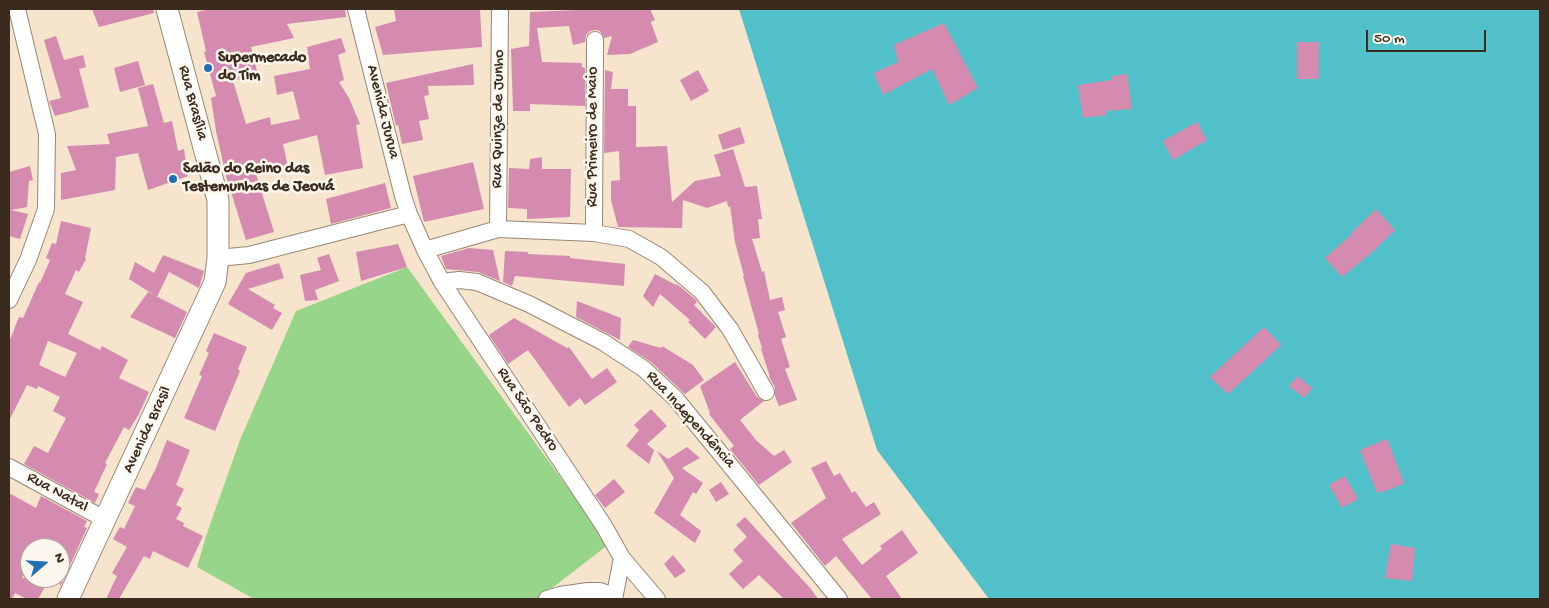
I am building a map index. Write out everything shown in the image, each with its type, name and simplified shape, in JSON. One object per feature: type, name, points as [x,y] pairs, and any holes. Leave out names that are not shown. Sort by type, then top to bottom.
[{"type":"street","points":[[9,300],[28,260],[46,209],[47,134],[17,9]]},
{"type":"street","name":"Rua Brasília","points":[[167,9],[218,200],[218,258]]},
{"type":"street","name":"Avenida Jurua","points":[[356,9],[381,112],[409,214]]},
{"type":"street","name":"Rua Quinze de Junho","points":[[498,229],[500,9]]},
{"type":"street","name":"Rua Primeiro de Maio","points":[[594,40],[594,233]]},
{"type":"street","points":[[218,258],[250,255],[409,214]]},
{"type":"street","name":"Rua São Pedro","points":[[409,214],[442,282],[604,526],[622,558],[657,599]]},
{"type":"street","points":[[425,250],[498,229],[594,233],[629,239],[661,256],[702,292],[730,329],[766,392]]},
{"type":"street","name":"Avenida Brasil","points":[[68,599],[216,282],[218,258]]},
{"type":"street","name":"Rua Independência","points":[[442,282],[458,280],[478,282],[529,304],[603,342],[644,369],[676,399],[839,599]]},
{"type":"street","name":"Rua Natal","points":[[9,466],[106,520]]},
{"type":"street","points":[[547,599],[588,591],[600,591],[614,598],[622,558]]},
{"type":"green space","points":[[407,267],[609,544],[538,599],[254,599],[197,567],[240,440],[296,311]]},
{"type":"water","points":[[739,9],[1540,9],[1540,599],[989,599],[877,450]]},
{"type":"building","points":[[92,9],[153,9],[154,13],[99,27]]},
{"type":"building","points":[[210,9],[345,9],[346,17],[287,24],[294,38],[251,47],[258,75],[233,81],[246,124],[270,117],[271,125],[300,119],[293,91],[277,95],[274,76],[310,69],[307,47],[341,38],[346,52],[338,55],[344,80],[339,82],[349,98],[360,124],[356,125],[363,168],[325,175],[317,135],[283,144],[288,167],[255,171],[274,232],[246,240],[226,176],[216,131],[211,98],[216,96],[204,52],[206,51],[197,12]]},
{"type":"building","points":[[394,9],[480,9],[482,47],[383,55],[375,27],[396,21]]},
{"type":"building","points":[[578,9],[650,9],[655,20],[651,22],[658,42],[630,54],[607,55],[612,36],[604,38],[600,31],[590,31],[586,35],[585,42],[573,45],[569,26],[537,28],[542,62],[582,63],[582,67],[585,68],[585,106],[530,104],[530,111],[513,111],[511,49],[529,46],[530,12]]},
{"type":"building","points":[[944,23],[978,88],[949,105],[932,69],[883,95],[874,73],[898,62],[894,45]]},
{"type":"building","points":[[56,36],[64,60],[83,55],[86,67],[79,69],[89,107],[55,116],[49,101],[61,98],[44,40]]},
{"type":"building","points":[[1297,42],[1319,42],[1319,79],[1297,79]]},
{"type":"building","points":[[138,61],[145,85],[120,92],[114,68]]},
{"type":"building","points":[[473,64],[474,85],[428,86],[429,95],[424,96],[429,119],[419,121],[423,140],[402,144],[386,83]]},
{"type":"building","points":[[605,70],[613,72],[611,89],[628,89],[628,106],[636,106],[636,147],[667,146],[672,202],[695,181],[721,176],[714,155],[733,149],[745,187],[757,186],[762,219],[758,219],[760,238],[752,239],[762,272],[764,271],[770,300],[782,297],[785,310],[778,312],[786,337],[781,339],[790,367],[785,369],[797,400],[779,406],[775,396],[775,387],[769,377],[743,276],[735,242],[730,206],[728,207],[727,201],[707,208],[683,200],[682,228],[618,227],[611,200],[611,181],[620,180],[619,151],[604,153]]},
{"type":"building","points":[[698,70],[709,91],[691,101],[680,80]]},
{"type":"building","points":[[1127,74],[1132,109],[1106,111],[1107,115],[1083,118],[1078,85],[1112,80],[1112,76]]},
{"type":"building","points":[[153,84],[164,123],[172,121],[178,151],[184,149],[188,176],[148,190],[138,153],[116,157],[115,190],[61,200],[61,173],[76,170],[67,146],[110,144],[107,134],[148,126],[138,88]]},
{"type":"building","points":[[1197,122],[1207,140],[1173,160],[1163,141]]},
{"type":"building","points":[[740,127],[745,143],[723,150],[718,135]]},
{"type":"building","points":[[542,157],[542,169],[571,169],[570,217],[527,219],[527,209],[508,208],[509,168],[529,169],[530,159]]},
{"type":"building","points":[[473,162],[484,209],[424,222],[413,176]]},
{"type":"building","points":[[30,166],[33,180],[29,181],[27,207],[11,210],[28,214],[20,239],[9,236],[9,172]]},
{"type":"building","points":[[385,183],[391,208],[331,224],[326,199]]},
{"type":"building","points":[[1376,209],[1395,230],[1342,277],[1325,258]]},
{"type":"building","points":[[61,221],[91,228],[86,259],[79,272],[76,270],[65,294],[83,302],[68,334],[100,350],[102,346],[128,360],[119,378],[149,392],[139,414],[129,430],[124,427],[105,463],[107,464],[94,492],[99,494],[95,503],[24,464],[34,446],[48,453],[66,418],[53,411],[60,397],[38,386],[37,389],[27,385],[9,421],[9,342],[19,317],[23,318],[50,260],[46,258],[52,243],[56,244]],"holes":[[[48,341],[77,353],[65,377],[39,365]]]},
{"type":"building","points":[[398,244],[407,267],[361,281],[356,252]]},
{"type":"building","points":[[469,248],[493,250],[500,281],[478,272],[446,269],[441,256]]},
{"type":"building","points":[[505,251],[570,256],[570,258],[625,264],[624,286],[515,276],[512,286],[503,282]]},
{"type":"building","points":[[329,254],[339,281],[315,290],[318,300],[305,301],[300,275],[321,270],[317,258]]},
{"type":"building","points":[[163,255],[204,271],[199,288],[169,272],[157,297],[129,279],[135,262],[154,273]]},
{"type":"building","points":[[279,263],[284,278],[248,289],[275,305],[273,308],[282,313],[272,330],[228,304],[246,273]]},
{"type":"building","points":[[655,274],[678,285],[695,299],[697,302],[694,305],[716,327],[705,339],[688,322],[690,320],[660,294],[653,307],[643,296]]},
{"type":"building","points":[[148,292],[187,312],[175,338],[130,317]]},
{"type":"building","points":[[577,301],[621,318],[620,340],[576,317]]},
{"type":"building","points":[[514,318],[567,348],[569,347],[592,379],[607,368],[617,382],[585,405],[580,398],[569,407],[528,350],[508,364],[489,335]]},
{"type":"building","points":[[1264,327],[1281,345],[1228,394],[1210,377]]},
{"type":"building","points":[[214,333],[247,347],[238,369],[240,371],[215,431],[184,418],[202,376],[199,375],[209,353],[206,351]]},
{"type":"building","points":[[633,340],[661,348],[662,346],[693,365],[704,380],[685,394],[651,362],[628,347]]},
{"type":"building","points":[[735,362],[757,397],[764,401],[740,420],[756,440],[774,456],[784,450],[792,462],[759,485],[730,449],[734,446],[709,414],[700,386]]},
{"type":"building","points":[[1298,376],[1312,388],[1304,398],[1289,386]]},
{"type":"building","points":[[651,409],[667,426],[647,444],[654,450],[649,464],[626,446],[639,430],[634,425]]},
{"type":"building","points":[[1387,439],[1404,483],[1377,493],[1360,450]]},
{"type":"building","points":[[167,440],[190,450],[176,485],[184,489],[176,505],[182,508],[176,519],[184,523],[183,526],[203,536],[188,568],[153,551],[150,559],[144,556],[119,599],[106,599],[117,576],[112,573],[127,547],[113,539],[120,527],[124,529],[135,506],[128,503],[136,487],[145,490]]},
{"type":"building","points":[[687,447],[700,458],[682,468],[703,483],[696,494],[693,492],[680,515],[701,531],[695,543],[654,513],[674,478],[657,451],[668,459]]},
{"type":"building","points":[[826,461],[834,476],[840,473],[852,493],[855,491],[866,507],[874,502],[881,514],[842,539],[862,565],[882,549],[880,546],[902,530],[918,553],[886,576],[902,599],[872,599],[836,556],[825,566],[791,523],[826,498],[811,468]]},
{"type":"building","points":[[1345,476],[1358,499],[1342,508],[1329,485]]},
{"type":"building","points":[[614,479],[625,492],[605,508],[595,495]]},
{"type":"building","points":[[721,482],[729,494],[716,502],[709,490]]},
{"type":"building","points":[[9,493],[36,508],[41,496],[87,521],[84,527],[87,528],[70,565],[70,538],[20,538],[20,588],[44,588],[38,599],[27,599],[15,593],[12,599],[9,599]]},
{"type":"building","points":[[745,517],[818,599],[784,599],[759,575],[743,589],[729,574],[743,561],[733,550],[747,537],[736,525]]},
{"type":"building","points":[[1391,544],[1415,548],[1412,581],[1385,578]]},
{"type":"building","points":[[673,555],[686,571],[675,578],[664,564]]},
{"type":"place","name":"Supermecado do Tim","points":[[208,68]]},
{"type":"place","name":"Salão do Reino das Testemunhas de Jeová","points":[[173,179]]}]
